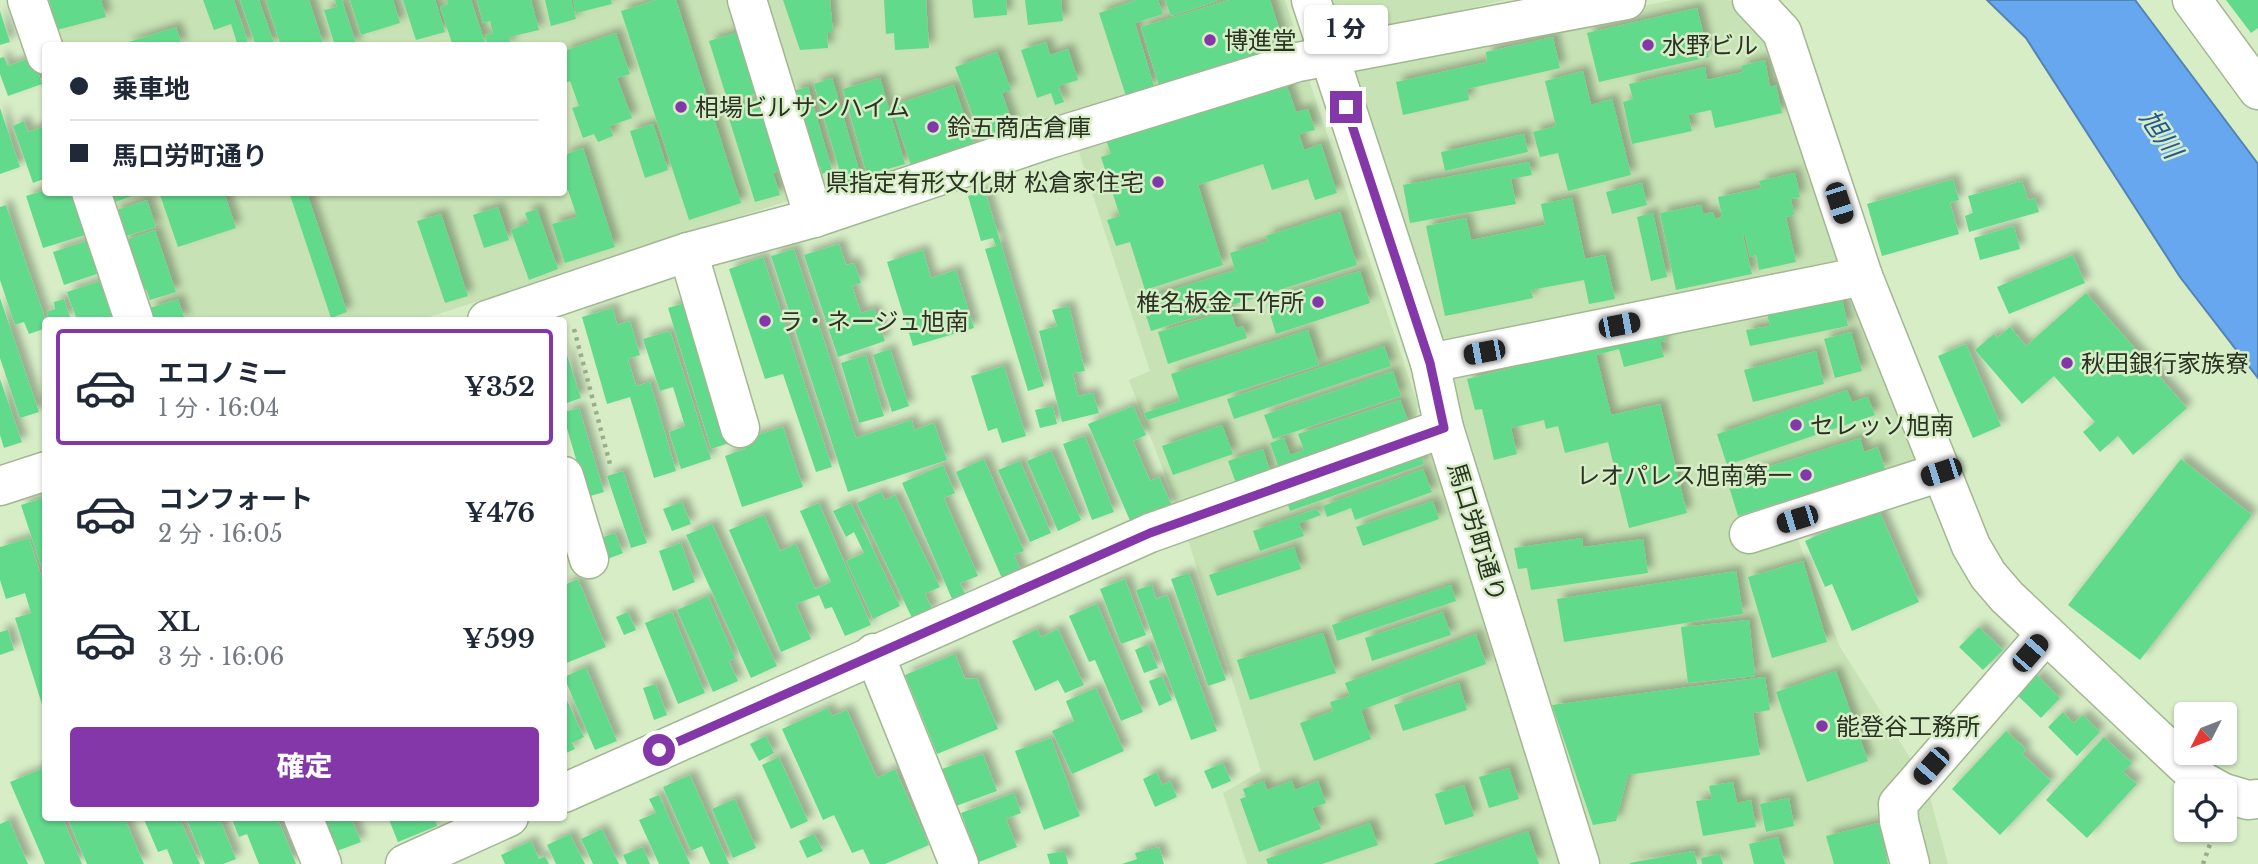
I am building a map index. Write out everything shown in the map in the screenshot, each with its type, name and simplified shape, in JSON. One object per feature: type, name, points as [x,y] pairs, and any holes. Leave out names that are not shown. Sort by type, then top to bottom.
[{"type":"street","points":[[27,0],[42,43]]},
{"type":"street","points":[[747,0],[814,218]]},
{"type":"street","name":"馬口労町通り","points":[[1311,0],[1430,363],[1444,428],[1580,864]]},
{"type":"street","points":[[506,317],[565,293],[688,252],[814,218],[1060,136],[1298,62],[1626,0]]},
{"type":"street","points":[[1752,0],[1782,33],[1863,276],[1971,546],[1988,575],[2007,597],[2199,779]]},
{"type":"street","points":[[2192,0],[2258,90]]},
{"type":"street","points":[[92,196],[133,317]]},
{"type":"street","points":[[688,252],[740,428]]},
{"type":"street","points":[[1430,363],[1863,276]]},
{"type":"street","points":[[567,792],[874,653],[1150,533],[1444,428]]},
{"type":"street","points":[[0,486],[42,472]]},
{"type":"street","points":[[1749,534],[1941,472]]},
{"type":"street","points":[[567,486],[589,559]]},
{"type":"street","points":[[1910,864],[1899,821],[1898,804],[2046,634]]},
{"type":"street","points":[[874,653],[959,864]]},
{"type":"street","points":[[2237,797],[2248,800],[2258,799]]},
{"type":"street","points":[[305,821],[322,864]]},
{"type":"street","points":[[405,864],[500,821]]},
{"type":"path","points":[[565,293],[610,464]]},
{"type":"path","points":[[2203,864],[2211,842]]},
{"type":"shaded area","points":[[37,0],[743,0],[803,196],[429,317],[141,317],[101,196],[567,196],[567,42],[51,42]]},
{"type":"shaded area","points":[[759,0],[1285,0],[1294,28],[1283,57],[823,205]]},
{"type":"shaded area","points":[[1323,0],[1505,0],[1335,40]]},
{"type":"shaded area","points":[[1673,0],[1728,0],[1742,4],[1769,30],[1842,265],[1435,344],[1346,65]]},
{"type":"shaded area","points":[[1305,68],[1418,405],[1414,430],[1179,512],[1129,380],[1150,371],[1075,140]]},
{"type":"shaded area","points":[[1848,285],[1925,486],[1796,535],[1840,647],[1926,783],[1948,864],[1591,864],[1445,369]]},
{"type":"shaded area","points":[[1427,440],[1560,864],[1247,864],[1223,793],[1261,771],[1184,527]]},
{"type":"water","name":"旭川","points":[[1987,0],[2135,0],[2258,164],[2258,378],[2180,277],[2026,38]]},
{"type":"building","points":[[49,0],[101,0],[106,17],[57,30]]},
{"type":"building","points":[[203,0],[234,0],[248,42],[237,42],[231,24],[214,30]]},
{"type":"building","points":[[240,0],[259,0],[274,42],[255,42]]},
{"type":"building","points":[[266,0],[309,0],[323,42],[280,42]]},
{"type":"building","points":[[335,0],[342,0],[356,42],[334,42],[324,10],[337,7]]},
{"type":"building","points":[[350,0],[393,0],[400,23],[361,35]]},
{"type":"building","points":[[403,0],[435,0],[445,32],[416,40]]},
{"type":"building","points":[[447,0],[471,0],[485,42],[452,42],[440,7],[448,4]]},
{"type":"building","points":[[477,0],[531,0],[539,30],[509,37],[510,42],[487,42],[485,35],[493,33],[490,21],[483,23]]},
{"type":"building","points":[[545,0],[571,0],[576,19],[551,26]]},
{"type":"building","points":[[573,0],[611,0],[612,4],[576,13]]},
{"type":"building","name":"相場ビルサンハイム","points":[[656,0],[676,0],[741,203],[689,220],[621,11]]},
{"type":"building","points":[[783,0],[830,0],[833,33],[827,33],[828,48],[800,50]]},
{"type":"building","points":[[884,0],[926,0],[929,48],[895,50],[894,33],[886,34]]},
{"type":"building","points":[[972,0],[1006,0],[1007,15],[974,18]]},
{"type":"building","points":[[1025,0],[1061,0],[1063,21],[1028,25]]},
{"type":"building","points":[[1137,0],[1158,0],[1163,14],[1135,23],[1154,86],[1126,96],[1099,13]]},
{"type":"building","points":[[1165,0],[1217,0],[1217,1],[1171,16]]},
{"type":"building","name":"博進堂","points":[[1229,0],[1270,0],[1282,38],[1266,43],[1270,56],[1159,85],[1141,27]]},
{"type":"building","points":[[2226,0],[2258,0],[2258,28],[2251,33]]},
{"type":"building","name":"水野ビル","points":[[1697,8],[1709,57],[1599,82],[1587,33]]},
{"type":"building","points":[[0,11],[10,42],[0,45]]},
{"type":"building","points":[[176,27],[181,42],[129,42]]},
{"type":"building","points":[[752,28],[761,92],[728,102],[709,41]]},
{"type":"building","points":[[616,33],[630,74],[617,78],[632,118],[610,126],[613,136],[598,142],[594,134],[583,138],[572,108],[579,106],[570,81],[567,82],[567,50]]},
{"type":"building","points":[[1553,37],[1560,68],[1467,89],[1469,100],[1403,115],[1396,82],[1487,62],[1486,52]]},
{"type":"building","points":[[1046,42],[1050,55],[1068,49],[1078,80],[1058,86],[1064,102],[1055,105],[1051,93],[1037,98],[1021,50]]},
{"type":"building","points":[[997,52],[1011,90],[1002,93],[1015,130],[982,141],[955,67]]},
{"type":"building","points":[[4,57],[8,66],[33,57],[42,84],[8,96],[0,74],[0,58]]},
{"type":"building","points":[[1765,60],[1770,87],[1776,85],[1782,113],[1715,128],[1711,110],[1688,115],[1692,131],[1632,144],[1623,102],[1633,99],[1629,84],[1705,67],[1707,80],[1743,72],[1741,66]]},
{"type":"building","points":[[1583,71],[1591,105],[1612,99],[1631,175],[1568,191],[1558,153],[1540,157],[1533,132],[1556,126],[1545,81]]},
{"type":"building","name":"県指定有形文化財 松倉家住宅","points":[[1284,77],[1296,112],[1308,109],[1315,130],[1299,134],[1304,150],[1321,144],[1337,193],[1315,200],[1308,179],[1272,190],[1263,164],[1198,185],[1223,265],[1145,290],[1130,242],[1116,246],[1107,220],[1120,216],[1101,157],[1111,154],[1106,140]]},
{"type":"building","points":[[832,78],[863,184],[845,189],[814,84]]},
{"type":"building","points":[[880,78],[905,164],[867,175],[843,89]]},
{"type":"building","name":"鈴五商店倉庫","points":[[954,85],[975,147],[912,168],[891,106]]},
{"type":"building","points":[[808,87],[832,170],[822,174],[820,166],[816,167],[793,91]]},
{"type":"building","points":[[766,96],[788,168],[773,173],[780,195],[755,202],[726,109]]},
{"type":"building","points":[[0,108],[20,167],[0,174]]},
{"type":"building","points":[[24,121],[28,132],[42,127],[42,180],[33,183],[13,126]]},
{"type":"building","points":[[653,124],[668,170],[645,178],[630,131]]},
{"type":"building","points":[[1524,134],[1528,152],[1445,171],[1441,152]]},
{"type":"building","points":[[583,148],[615,247],[565,263],[552,224],[577,217],[567,190],[567,154]]},
{"type":"building","points":[[1529,162],[1532,175],[1511,179],[1516,204],[1410,223],[1403,185]]},
{"type":"building","points":[[1795,173],[1800,197],[1791,199],[1794,215],[1786,217],[1796,262],[1759,270],[1756,255],[1750,257],[1743,236],[1752,274],[1676,290],[1660,213],[1701,205],[1703,214],[1713,212],[1715,219],[1722,217],[1718,197],[1761,188],[1759,181]]},
{"type":"building","points":[[1953,179],[1959,200],[1950,203],[1959,234],[1882,256],[1867,204]]},
{"type":"building","points":[[2022,181],[2028,200],[2035,198],[2039,212],[1969,232],[1965,216],[1973,213],[1968,196]]},
{"type":"building","points":[[1642,183],[1647,205],[1612,214],[1606,192]]},
{"type":"building","points":[[42,191],[42,196],[73,196],[85,235],[43,248],[26,196]]},
{"type":"building","points":[[985,191],[1044,386],[1028,391],[985,249],[996,246],[993,238],[981,241],[968,196]]},
{"type":"building","points":[[106,196],[132,196],[109,204]]},
{"type":"building","points":[[160,196],[225,196],[236,228],[178,247]]},
{"type":"building","points":[[290,196],[308,196],[347,312],[331,317]]},
{"type":"building","points":[[1572,198],[1585,259],[1605,255],[1615,299],[1589,304],[1584,280],[1531,290],[1533,298],[1445,316],[1426,226],[1466,218],[1471,240],[1545,225],[1541,204]]},
{"type":"building","points":[[147,200],[156,227],[122,237],[114,211]]},
{"type":"building","points":[[6,205],[45,317],[42,317],[42,329],[29,334],[24,322],[15,325],[0,280],[0,207]]},
{"type":"building","points":[[498,207],[509,240],[484,248],[473,215]]},
{"type":"building","points":[[537,209],[558,269],[529,280],[511,230],[529,223],[525,213]]},
{"type":"building","points":[[1340,212],[1357,265],[1151,331],[1141,300],[1235,270],[1230,253],[1268,241],[1266,236]]},
{"type":"building","points":[[1653,213],[1667,277],[1651,281],[1637,217]]},
{"type":"building","points":[[441,214],[468,296],[445,303],[417,221]]},
{"type":"building","points":[[2014,226],[2020,249],[1980,260],[1974,238]]},
{"type":"building","points":[[155,230],[176,292],[150,300],[146,289],[139,292],[122,241]]},
{"type":"building","points":[[89,240],[100,273],[64,285],[53,252]]},
{"type":"building","points":[[839,244],[846,265],[854,263],[861,283],[852,286],[861,313],[874,309],[885,341],[838,357],[804,255]]},
{"type":"building","points":[[794,249],[856,438],[912,420],[914,430],[934,423],[947,460],[848,492],[771,256]]},
{"type":"building","points":[[923,250],[931,278],[956,270],[974,328],[913,346],[887,262]]},
{"type":"building","points":[[2073,255],[2085,283],[2009,314],[1997,287]]},
{"type":"building","name":"ラ・ネージュ旭南","points":[[763,257],[832,467],[816,472],[783,374],[765,379],[729,269]]},
{"type":"building","name":"椎名板金工作所","points":[[1360,271],[1370,303],[1276,334],[1266,301]]},
{"type":"building","points":[[103,280],[115,317],[76,317],[67,292]]},
{"type":"building","points":[[1840,290],[1848,326],[1750,346],[1746,330],[1770,326],[1765,305]]},
{"type":"building","name":"秋田銀行家族寮","points":[[2086,293],[2187,408],[2133,455],[2118,436],[2100,452],[2083,432],[2095,422],[2054,376],[2022,404],[1975,350],[1994,334],[1997,338],[2010,327],[2026,346]]},
{"type":"building","points":[[0,298],[39,412],[20,418],[0,358]]},
{"type":"building","points":[[64,299],[70,317],[48,317],[47,312],[55,309],[54,302]]},
{"type":"building","points":[[178,299],[184,317],[153,317],[150,308]]},
{"type":"building","points":[[688,302],[732,442],[711,449],[668,308]]},
{"type":"building","points":[[1069,306],[1085,371],[1073,373],[1078,396],[1093,393],[1099,413],[1062,422],[1039,331],[1057,326],[1052,310]]},
{"type":"building","points":[[613,308],[617,325],[630,321],[640,355],[628,359],[636,386],[650,382],[676,471],[654,478],[630,397],[607,404],[582,317]]},
{"type":"building","points":[[1230,310],[1236,328],[1243,326],[1247,338],[1168,364],[1158,332]]},
{"type":"building","points":[[1662,325],[1666,341],[1660,342],[1664,357],[1624,367],[1619,349],[1596,355],[1611,415],[1660,404],[1687,513],[1629,528],[1608,442],[1565,453],[1558,426],[1546,429],[1544,420],[1511,428],[1517,454],[1494,460],[1482,409],[1475,410],[1467,379],[1552,358],[1550,352]]},
{"type":"building","points":[[1308,330],[1319,365],[1147,420],[1144,413],[1180,401],[1171,374]]},
{"type":"building","points":[[670,331],[711,459],[681,469],[669,432],[685,426],[673,387],[660,391],[643,339]]},
{"type":"building","points":[[1851,332],[1862,371],[1835,378],[1824,339]]},
{"type":"building","points":[[1966,344],[2001,426],[1973,438],[1938,356]]},
{"type":"building","points":[[1384,346],[1391,366],[1234,419],[1227,399]]},
{"type":"building","points":[[890,349],[909,406],[892,412],[873,355]]},
{"type":"building","points":[[1816,351],[1824,384],[1753,402],[1744,370]]},
{"type":"building","points":[[567,355],[581,398],[567,403]]},
{"type":"building","points":[[866,355],[884,416],[859,423],[841,363]]},
{"type":"building","points":[[1004,366],[1026,436],[1002,443],[997,428],[988,431],[971,376]]},
{"type":"building","points":[[1393,371],[1401,396],[1273,439],[1264,415]]},
{"type":"building","points":[[0,379],[22,442],[4,448],[0,435]]},
{"type":"building","name":"セレッソ旭南","points":[[1847,390],[1852,402],[1868,397],[1875,415],[1727,465],[1717,434]]},
{"type":"building","points":[[1400,400],[1410,426],[1280,471],[1270,443],[1284,438],[1290,455],[1304,450],[1298,434]]},
{"type":"building","points":[[1053,406],[1057,424],[1040,428],[1035,410]]},
{"type":"building","points":[[1133,406],[1146,435],[1133,441],[1150,481],[1159,477],[1172,506],[1131,523],[1088,424]]},
{"type":"building","points":[[579,408],[604,492],[587,497],[567,428],[567,411]]},
{"type":"building","points":[[1222,425],[1233,454],[1173,475],[1162,446]]},
{"type":"building","points":[[783,427],[803,487],[742,507],[725,456],[745,449],[742,440]]},
{"type":"building","points":[[1085,436],[1114,512],[1092,520],[1063,444]]},
{"type":"building","name":"レオパレス旭南第一","points":[[1860,438],[1864,452],[1878,447],[1885,469],[1738,516],[1727,480]]},
{"type":"building","points":[[1417,445],[1424,464],[1290,511],[1284,493]]},
{"type":"building","points":[[1263,449],[1271,475],[1237,486],[1228,461]]},
{"type":"building","points":[[1051,451],[1081,520],[1058,531],[1027,461]]},
{"type":"building","points":[[984,459],[1024,551],[1014,555],[1023,575],[1004,583],[956,472]]},
{"type":"building","points":[[2181,459],[2252,515],[2140,660],[2068,605]]},
{"type":"building","points":[[1020,461],[1051,533],[1030,542],[998,470]]},
{"type":"building","points":[[943,465],[955,493],[944,498],[978,576],[960,583],[965,594],[952,599],[902,483]]},
{"type":"building","points":[[1423,469],[1432,492],[1355,520],[1351,508],[1327,517],[1323,506]]},
{"type":"building","points":[[623,471],[647,543],[631,548],[607,476]]},
{"type":"building","points":[[881,492],[885,500],[895,495],[940,587],[925,594],[933,611],[913,620],[857,503]]},
{"type":"building","points":[[42,498],[42,569],[21,505]]},
{"type":"building","points":[[1433,501],[1439,519],[1363,546],[1356,527]]},
{"type":"building","points":[[682,502],[691,524],[672,531],[663,509]]},
{"type":"building","points":[[819,503],[871,625],[845,636],[832,607],[825,609],[819,595],[796,604],[811,639],[781,652],[729,530],[764,515],[780,551],[796,544],[815,589],[831,582],[800,511]]},
{"type":"building","points":[[851,503],[900,606],[873,619],[846,561],[864,553],[854,532],[846,537],[833,511]]},
{"type":"building","points":[[1878,508],[1919,602],[1852,631],[1832,584],[1825,587],[1805,541]]},
{"type":"building","points":[[1316,509],[1321,515],[1299,523],[1304,536],[1260,551],[1253,531]]},
{"type":"building","points":[[712,524],[777,666],[751,678],[686,535]]},
{"type":"building","points":[[615,533],[623,553],[605,560],[598,539]]},
{"type":"building","points":[[29,538],[42,579],[42,704],[15,618],[31,613],[25,593],[6,599],[0,580],[0,547]]},
{"type":"building","points":[[1582,538],[1583,547],[1643,539],[1648,573],[1531,590],[1527,568],[1518,569],[1514,548]]},
{"type":"building","points":[[681,543],[695,582],[673,591],[659,551]]},
{"type":"building","points":[[1294,547],[1301,569],[1217,596],[1209,575]]},
{"type":"building","points":[[1803,561],[1827,642],[1772,658],[1748,577]]},
{"type":"building","points":[[1736,571],[1743,614],[1564,642],[1557,599]]},
{"type":"building","points":[[1189,573],[1226,680],[1208,686],[1171,579]]},
{"type":"building","points":[[578,579],[606,647],[567,663],[567,584]]},
{"type":"building","points":[[1125,579],[1146,635],[1121,644],[1100,589]]},
{"type":"building","points":[[1152,585],[1156,599],[1167,595],[1217,731],[1191,740],[1136,590]]},
{"type":"building","points":[[1451,585],[1456,601],[1337,641],[1332,625]]},
{"type":"building","points":[[708,596],[735,658],[729,661],[738,681],[713,692],[677,610]]},
{"type":"building","points":[[1097,604],[1143,712],[1121,721],[1095,660],[1089,662],[1069,616]]},
{"type":"building","points":[[628,612],[636,630],[624,635],[616,617]]},
{"type":"building","points":[[672,612],[705,693],[678,704],[645,623]]},
{"type":"building","points":[[1443,612],[1451,635],[1372,661],[1365,638]]},
{"type":"building","points":[[1749,620],[1755,676],[1688,683],[1681,627]]},
{"type":"building","points":[[1979,627],[2003,650],[1983,670],[1959,647]]},
{"type":"building","points":[[1037,629],[1041,637],[1058,629],[1084,685],[1065,693],[1058,680],[1035,691],[1012,641]]},
{"type":"building","points":[[8,630],[14,650],[0,655],[0,632]]},
{"type":"building","points":[[1323,633],[1336,673],[1250,700],[1237,660]]},
{"type":"building","points":[[1476,634],[1486,664],[1361,710],[1371,739],[1314,761],[1300,723],[1333,711],[1330,702],[1350,696],[1345,683]]},
{"type":"building","points":[[1148,644],[1158,668],[1144,673],[1135,650]]},
{"type":"building","points":[[955,654],[965,679],[977,678],[998,729],[937,754],[905,675]]},
{"type":"building","points":[[586,667],[617,741],[595,750],[567,684],[567,676]]},
{"type":"building","name":"能登谷工務所","points":[[1836,671],[1868,761],[1807,782],[1776,692]]},
{"type":"building","points":[[2037,675],[2060,698],[2041,718],[2017,695]]},
{"type":"building","points":[[1162,676],[1172,700],[1159,706],[1149,681]]},
{"type":"building","points":[[1765,677],[1770,710],[1753,713],[1760,755],[1628,775],[1616,821],[1593,825],[1552,705]]},
{"type":"building","points":[[1459,683],[1467,710],[1403,731],[1394,705]]},
{"type":"building","points":[[656,684],[667,715],[654,720],[643,688]]},
{"type":"building","points":[[1096,688],[1124,751],[1072,774],[1052,731],[1074,721],[1066,701]]},
{"type":"building","points":[[567,700],[584,737],[572,743],[575,749],[567,753]]},
{"type":"building","points":[[828,708],[832,716],[847,710],[877,778],[895,769],[929,845],[885,864],[870,864],[863,849],[852,853],[834,815],[823,820],[782,729]]},
{"type":"building","points":[[2063,712],[2074,723],[2083,715],[2100,732],[2077,756],[2048,727]]},
{"type":"building","points":[[2006,731],[2026,749],[2022,754],[2051,781],[2000,835],[1952,789]]},
{"type":"building","points":[[766,736],[774,753],[759,761],[750,744]]},
{"type":"building","points":[[2104,737],[2132,763],[2123,772],[2137,784],[2087,838],[2046,800]]},
{"type":"building","points":[[1051,738],[1080,816],[1044,830],[1015,751]]},
{"type":"building","points":[[983,754],[997,791],[956,806],[942,769]]},
{"type":"building","points":[[779,757],[808,821],[791,829],[762,765]]},
{"type":"building","points":[[1223,763],[1231,781],[1212,789],[1204,771]]},
{"type":"building","points":[[1509,768],[1519,799],[1489,808],[1479,777]]},
{"type":"building","points":[[42,769],[42,821],[64,821],[82,864],[45,864],[10,782]]},
{"type":"building","points":[[1157,772],[1162,785],[1170,781],[1177,797],[1155,807],[1143,779]]},
{"type":"building","points":[[690,775],[729,864],[710,864],[702,846],[691,851],[663,787]]},
{"type":"building","points":[[1264,781],[1267,790],[1292,781],[1295,790],[1318,781],[1326,803],[1312,808],[1321,829],[1259,852],[1240,799],[1246,797],[1243,789]]},
{"type":"building","points":[[1733,782],[1737,803],[1751,800],[1756,827],[1703,836],[1696,801],[1712,799],[1709,786]]},
{"type":"building","points":[[1464,785],[1474,816],[1445,825],[1435,794]]},
{"type":"building","points":[[1014,793],[1021,813],[1006,819],[1017,847],[979,862],[961,813]]},
{"type":"building","points":[[659,795],[690,864],[659,864],[639,820],[656,813],[649,799]]},
{"type":"building","points":[[1789,798],[1794,826],[1766,832],[1760,804]]},
{"type":"building","points":[[735,799],[756,848],[733,858],[712,809]]},
{"type":"building","points":[[9,820],[28,864],[0,864],[0,824]]},
{"type":"building","points":[[69,821],[126,821],[144,864],[87,864]]},
{"type":"building","points":[[145,821],[181,821],[200,864],[173,864],[167,849],[158,852]]},
{"type":"building","points":[[188,821],[221,821],[236,859],[223,864],[205,864]]},
{"type":"building","points":[[233,821],[279,821],[296,864],[259,864],[247,834],[239,837]]},
{"type":"building","points":[[322,821],[353,821],[361,842],[334,852]]},
{"type":"building","points":[[390,821],[435,821],[437,826],[398,842]]},
{"type":"building","points":[[1370,823],[1378,845],[1322,864],[1268,864],[1266,859]]},
{"type":"building","points":[[1878,823],[1888,864],[1834,864],[1826,836]]},
{"type":"building","points":[[602,829],[619,864],[593,864],[581,839]]},
{"type":"building","points":[[1528,831],[1539,864],[1433,864]]},
{"type":"building","points":[[570,834],[585,864],[556,864],[547,845]]},
{"type":"building","points":[[814,834],[823,851],[807,858],[799,841]]},
{"type":"building","points":[[1778,837],[1785,864],[1754,864],[1749,844]]},
{"type":"building","points":[[531,841],[539,859],[545,856],[549,864],[505,864],[501,855]]},
{"type":"building","points":[[643,847],[650,864],[627,864],[623,855]]},
{"type":"building","points":[[1159,847],[1164,864],[1122,864],[1137,859],[1135,853]]},
{"type":"building","points":[[1065,851],[1068,864],[1050,864],[1047,854]]},
{"type":"building","points":[[1694,851],[1697,864],[1630,864],[1630,863]]},
{"type":"building","points":[[1720,854],[1723,864],[1702,864],[1701,858]]},
{"type":"place","name":"博進堂","points":[[1210,40]]},
{"type":"place","name":"水野ビル","points":[[1648,45]]},
{"type":"place","name":"相場ビルサンハイム","points":[[681,107]]},
{"type":"place","name":"鈴五商店倉庫","points":[[933,127]]},
{"type":"place","name":"県指定有形文化財 松倉家住宅","points":[[1158,182]]},
{"type":"place","name":"椎名板金工作所","points":[[1318,302]]},
{"type":"place","name":"ラ・ネージュ旭南","points":[[765,321]]},
{"type":"place","name":"秋田銀行家族寮","points":[[2067,363]]},
{"type":"place","name":"セレッソ旭南","points":[[1796,425]]},
{"type":"place","name":"レオパレス旭南第一","points":[[1806,475]]},
{"type":"place","name":"能登谷工務所","points":[[1822,726]]},
{"type":"route","points":[[659,750],[1150,533],[1444,428],[1430,363],[1346,107]]}]
